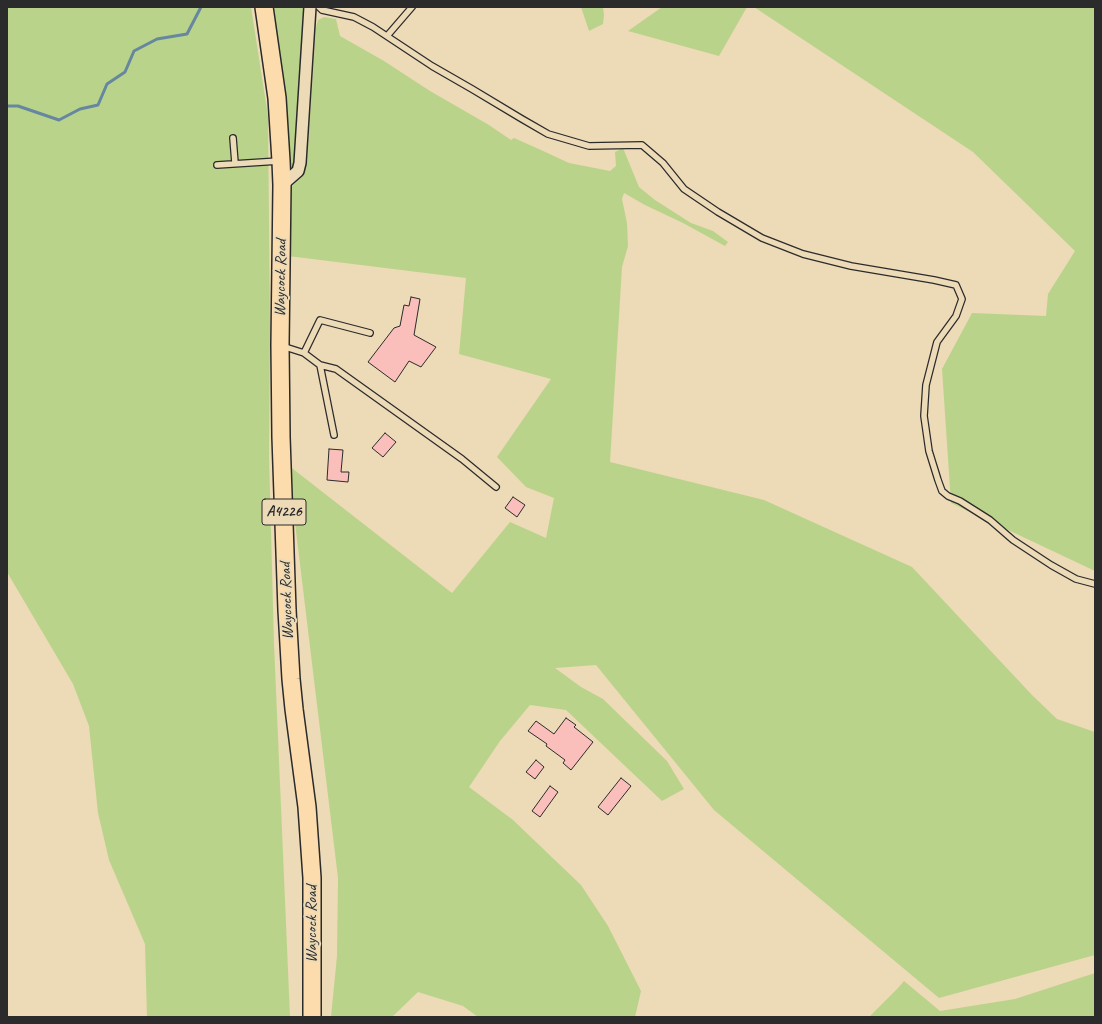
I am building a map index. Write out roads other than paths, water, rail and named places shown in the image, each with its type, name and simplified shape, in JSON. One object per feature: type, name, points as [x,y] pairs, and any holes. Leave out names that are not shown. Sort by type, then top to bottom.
[{"type":"main road","name":"Waycock Road","points":[[264,7],[278,98],[282,161],[280,345],[281,444],[291,679],[307,807],[312,878],[312,1017]]},
{"type":"street","points":[[282,185],[298,171],[300,163],[310,7]]},
{"type":"lane","points":[[319,7],[322,10],[354,17],[373,26],[432,66],[548,134],[589,146],[642,145],[663,163],[684,189],[718,212],[762,238],[803,254],[850,266],[956,285],[962,299],[956,316],[937,342],[926,385],[924,416],[929,451],[942,491],[990,520],[1013,540],[1051,565],[1076,579],[1095,584]]},
{"type":"lane","points":[[387,36],[412,7]]},
{"type":"lane","points":[[232,138],[234,163]]},
{"type":"lane","points":[[217,165],[282,161]]},
{"type":"lane","points":[[304,353],[320,320],[370,333]]},
{"type":"lane","points":[[280,345],[304,353],[320,366],[336,369],[462,459],[496,487]]},
{"type":"lane","points":[[320,366],[334,435]]},
{"type":"waterway","points":[[7,106],[18,106],[59,120],[80,109],[98,105],[107,84],[125,72],[134,51],[157,39],[187,34],[201,7]]}]
